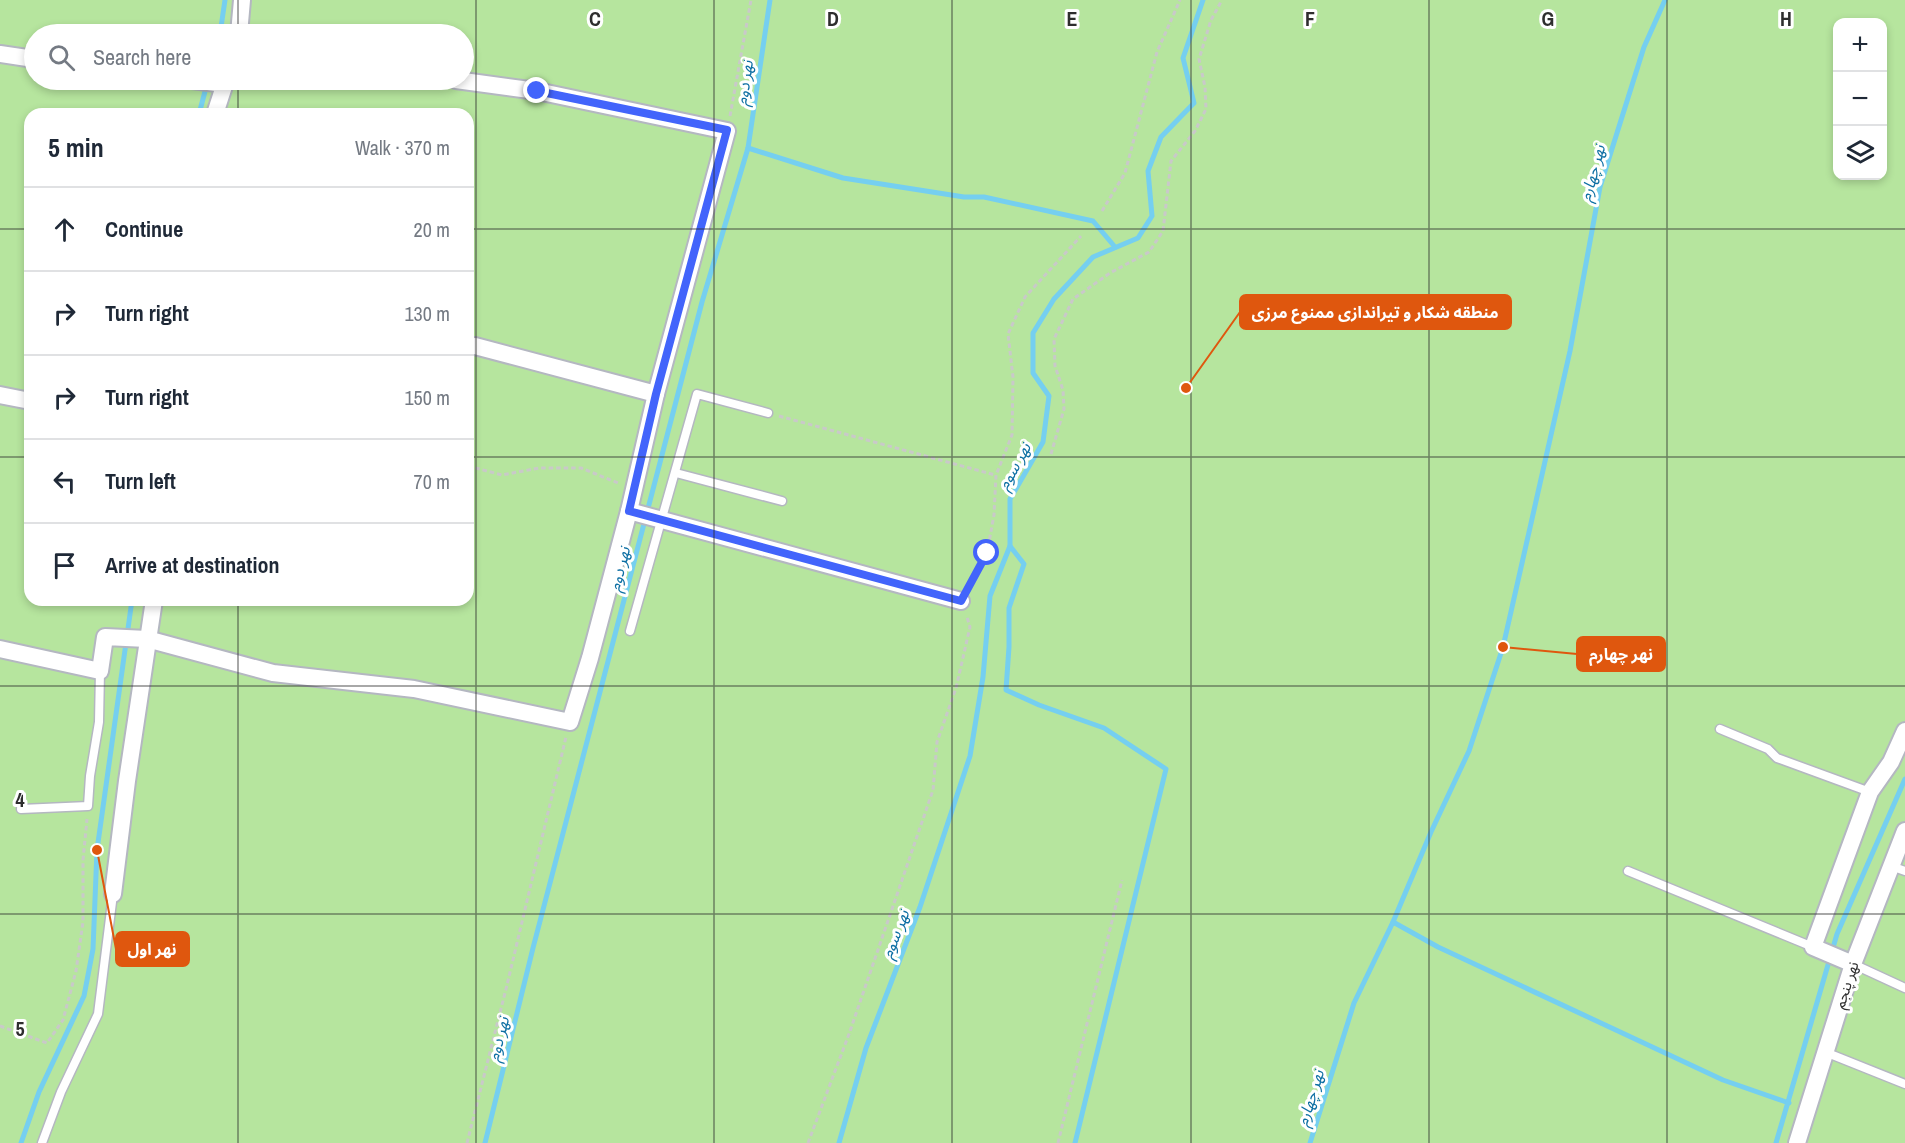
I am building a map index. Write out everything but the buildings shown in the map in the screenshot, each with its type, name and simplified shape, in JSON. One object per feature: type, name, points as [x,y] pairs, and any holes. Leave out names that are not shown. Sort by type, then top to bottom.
[{"type":"street","points":[[240,24],[242,0]]},
{"type":"street","points":[[0,54],[24,58]]},
{"type":"street","points":[[0,650],[100,671],[105,637],[142,639],[273,673],[414,689],[570,722],[634,512],[634,489],[656,394],[727,130],[537,91],[474,82]]},
{"type":"street","points":[[216,108],[220,90]]},
{"type":"street","points":[[475,346],[656,394]]},
{"type":"street","points":[[0,395],[24,400]]},
{"type":"street","points":[[634,512],[961,601]]},
{"type":"street","points":[[113,894],[142,639],[152,606]]},
{"type":"street","points":[[1848,962],[1817,949],[1870,792],[1891,762],[1905,731]]},
{"type":"street","name":"نهر پنجم","points":[[1797,1143],[1825,1052],[1848,962],[1898,868],[1905,831]]},
{"type":"lane","points":[[630,631],[697,394],[768,413]]},
{"type":"lane","points":[[676,472],[782,501]]},
{"type":"lane","points":[[21,809],[88,806],[90,776],[99,722],[100,671]]},
{"type":"lane","points":[[1720,729],[1768,748],[1777,758],[1870,792]]},
{"type":"lane","points":[[1628,871],[1817,949]]},
{"type":"lane","points":[[42,1143],[61,1092],[98,1014],[113,894]]},
{"type":"lane","points":[[1848,962],[1905,988]]},
{"type":"lane","points":[[1825,1052],[1905,1084]]},
{"type":"path","points":[[727,130],[751,0]]},
{"type":"path","points":[[1102,211],[1125,173],[1157,52],[1180,0]]},
{"type":"path","points":[[1051,454],[1064,409],[1064,390],[1055,366],[1054,339],[1073,298],[1110,273],[1149,252],[1163,231],[1171,161],[1195,131],[1206,109],[1205,87],[1199,59],[1211,20],[1222,0]]},
{"type":"path","points":[[808,1143],[849,1034],[933,790],[937,742],[956,688],[970,627],[961,601],[987,553],[994,514],[996,475],[1012,435],[1013,377],[1008,334],[1025,297],[1081,236]]},
{"type":"path","points":[[768,413],[996,475]]},
{"type":"path","points":[[474,468],[502,475],[539,468],[581,468],[634,489]]},
{"type":"path","points":[[467,1143],[570,722]]},
{"type":"path","points":[[0,1026],[47,1043],[63,1020],[76,971],[83,922],[83,860],[88,806]]},
{"type":"path","points":[[1058,1143],[1122,880]]},
{"type":"green space","points":[[0,0],[1905,0],[1905,1143],[0,1143]]},
{"type":"waterway","points":[[221,24],[225,0]]},
{"type":"waterway","name":"نهر دوم","points":[[485,1143],[533,948],[702,302],[748,148],[770,0]]},
{"type":"waterway","name":"نهر سوم","points":[[839,1143],[866,1048],[920,907],[970,756],[983,677],[990,596],[1010,546],[1010,499],[1043,442],[1049,396],[1033,373],[1033,333],[1054,299],[1093,257],[1138,238],[1152,216],[1148,171],[1161,137],[1194,103],[1183,58],[1203,0]]},
{"type":"waterway","name":"نهر چهارم","points":[[1310,1143],[1354,1003],[1393,922],[1431,832],[1469,751],[1503,647],[1570,351],[1600,187],[1644,47],[1665,0]]},
{"type":"waterway","points":[[201,108],[205,90]]},
{"type":"waterway","points":[[748,148],[843,178],[964,197],[984,197],[1093,221],[1115,247]]},
{"type":"waterway","points":[[1010,546],[1024,564],[1009,608],[1006,690],[1039,705],[1104,728],[1166,769],[1075,1143]]},
{"type":"waterway","points":[[21,1143],[39,1092],[84,996],[93,949],[97,850],[131,606]]},
{"type":"waterway","points":[[1776,1143],[1837,934],[1905,779]]},
{"type":"waterway","points":[[1393,922],[1438,947],[1723,1080],[1789,1103]]},
{"type":"place","name":"منطقه شکار و تیراندازی ممنوع مرزی","points":[[1186,388]]},
{"type":"place","name":"نهر چهارم","points":[[1503,647]]},
{"type":"place","name":"نهر اول","points":[[97,850]]},
{"type":"route","points":[[537,91],[727,130],[656,394],[629,511],[961,601],[987,553]]}]
